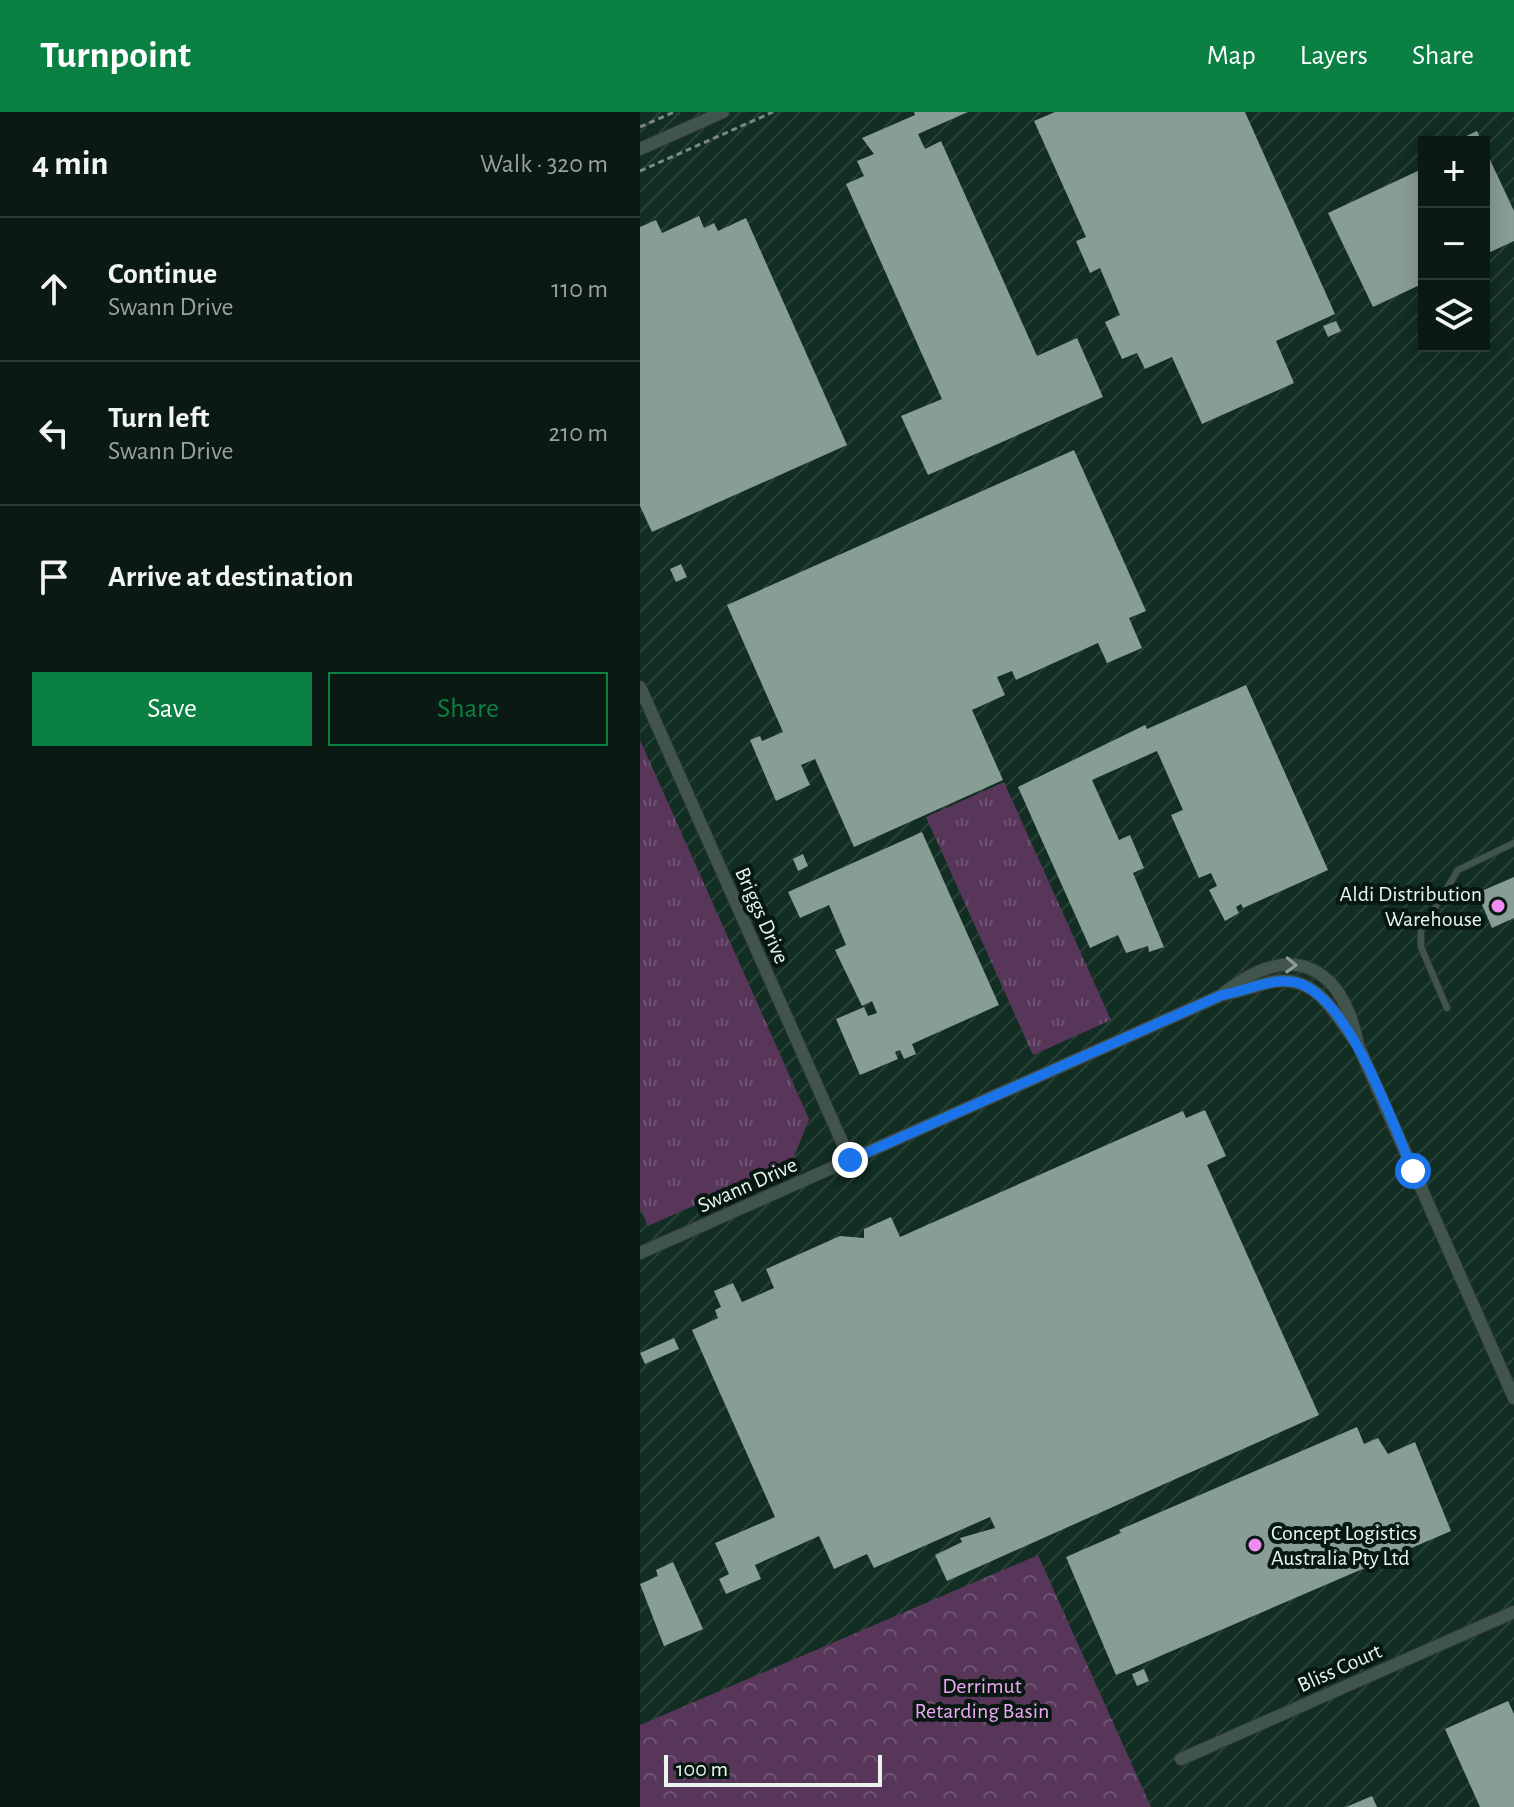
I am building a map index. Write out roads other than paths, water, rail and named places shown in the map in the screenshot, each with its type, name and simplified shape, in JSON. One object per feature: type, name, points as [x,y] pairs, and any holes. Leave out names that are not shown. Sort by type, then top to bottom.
[{"type":"street","points":[[640,149],[723,112]]},
{"type":"street","name":"Briggs Drive","points":[[640,687],[850,1160]]},
{"type":"street","name":"Swann Drive","points":[[1222,995],[1248,975],[1267,967],[1295,964],[1312,968],[1327,977],[1342,994],[1352,1015],[1358,1045]]},
{"type":"street","name":"Swann Drive","points":[[640,1253],[1222,995],[1277,981],[1302,984],[1324,997],[1358,1045],[1514,1398]]},
{"type":"street","name":"Bliss Court","points":[[1181,1759],[1514,1612]]},
{"type":"lane","points":[[1447,1008],[1421,947],[1421,931],[1458,870],[1514,843]]},
{"type":"place","name":"Aldi Distribution Warehouse","points":[[1498,906]]},
{"type":"place","name":"Concept Logistics Australia Pty Ltd","points":[[1255,1545]]},
{"type":"park label","name":"Derrimut Retarding Basin","points":[[982,1698]]}]
